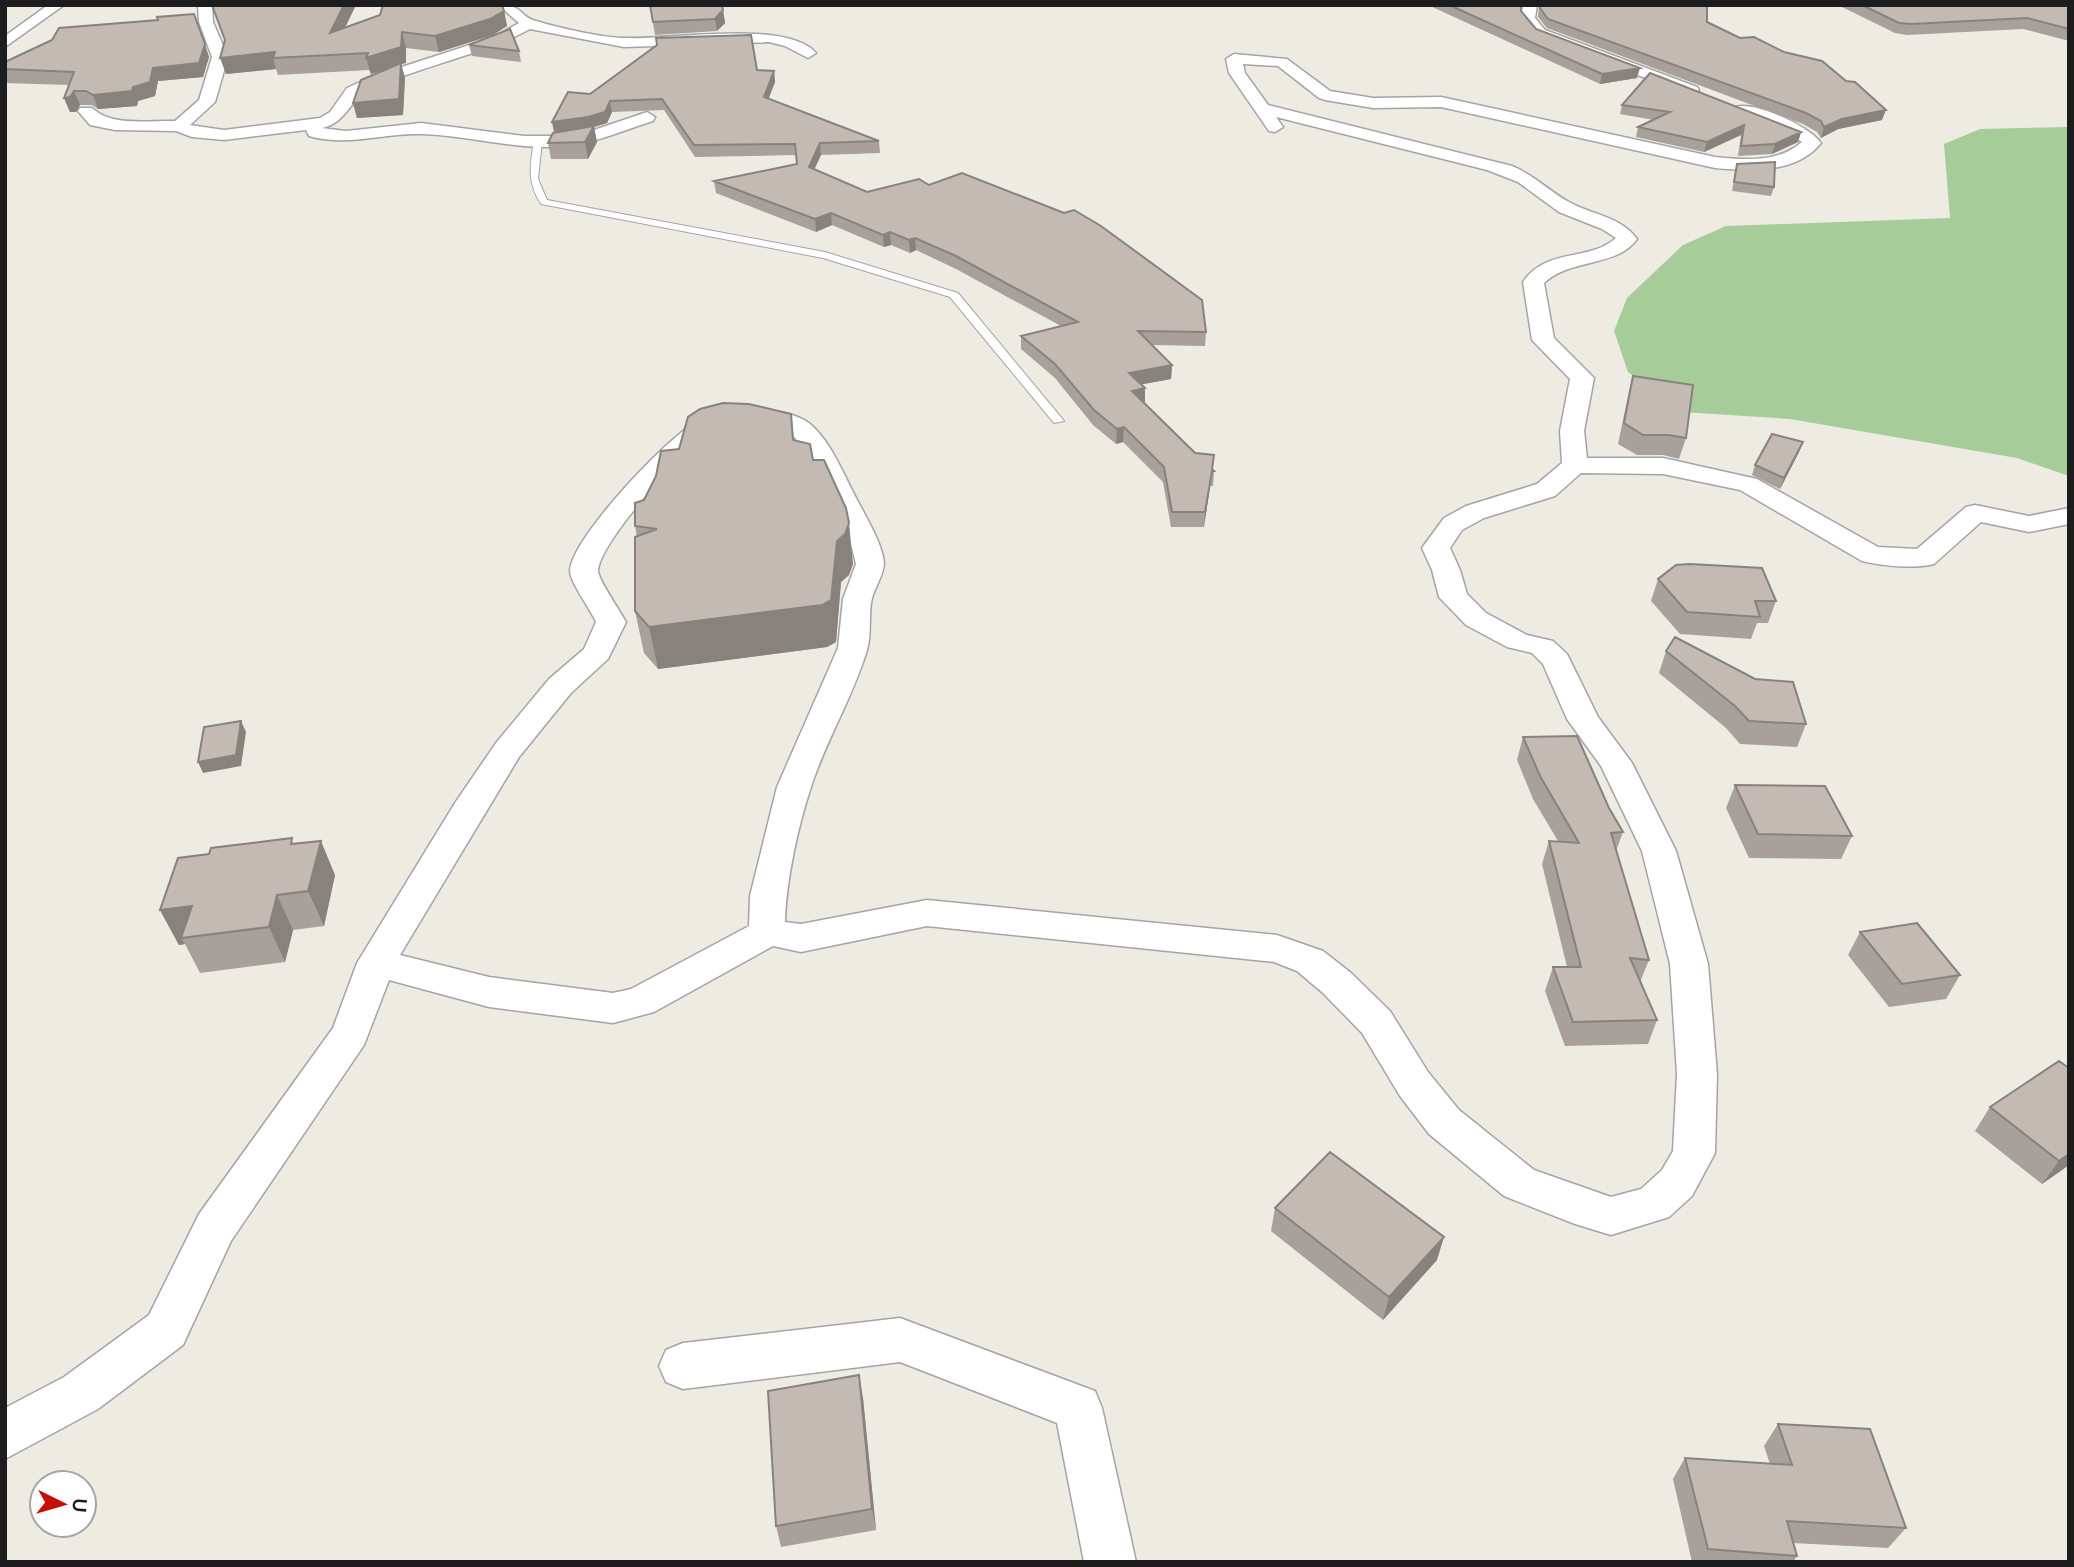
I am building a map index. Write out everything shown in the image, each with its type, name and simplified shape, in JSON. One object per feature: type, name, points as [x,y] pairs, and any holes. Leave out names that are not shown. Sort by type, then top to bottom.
[{"type":"street","points":[[5,43],[57,5]]},
{"type":"street","points":[[179,126],[207,102],[220,57],[206,22],[205,5]]},
{"type":"street","points":[[505,5],[528,24],[624,43],[769,38],[790,43],[808,53]]},
{"type":"street","points":[[1530,5],[1528,18],[1540,33],[1797,130],[1812,143],[1787,159],[1760,163],[1685,159],[1657,149],[1440,102],[1373,103],[1339,98],[1325,94],[1282,62],[1232,61],[1237,73],[1270,120],[1296,114],[1406,146],[1515,173],[1533,183],[1555,202],[1624,234],[1627,239],[1623,245],[1572,257],[1550,266],[1533,282],[1543,340],[1581,378],[1572,431],[1575,465]]},
{"type":"street","points":[[86,111],[96,121],[115,125],[179,126],[191,132],[224,135],[324,123],[336,116],[353,92],[365,86],[499,40],[528,24]]},
{"type":"street","points":[[313,125],[315,132],[334,136],[400,129],[442,128],[538,141],[590,137],[647,117]]},
{"type":"street","points":[[5,1436],[82,1393],[166,1329],[215,1228],[350,1034],[376,963],[467,811],[507,750],[560,687],[597,653],[611,622],[600,599],[588,584],[584,571],[593,544],[639,488],[688,437],[712,422],[755,417],[780,418],[801,429],[825,460],[866,548],[870,564],[857,599],[853,648],[794,787],[768,896],[769,932]]},
{"type":"street","points":[[376,963],[489,992],[613,1008],[640,1002],[769,932],[801,938],[927,913],[1277,949],[1310,961],[1337,983],[1376,1022],[1414,1084],[1444,1122],[1519,1183],[1611,1216],[1654,1204],[1677,1183],[1694,1153],[1697,1074],[1689,964],[1659,851],[1616,764],[1583,719],[1556,660],[1542,647],[1517,642],[1476,619],[1453,597],[1446,570],[1436,548],[1453,524],[1475,512],[1546,490],[1575,465],[1663,466],[1748,484],[1872,555],[1924,558],[1975,513],[2029,524],[2069,516]]},
{"type":"street","points":[[683,1366],[900,1340],[1078,1408],[1110,1562]]},
{"type":"lane","points":[[538,141],[532,177],[534,187],[544,202],[825,255],[954,295],[1058,421]]},
{"type":"green space","points":[[2069,127],[2069,476],[2017,458],[1790,419],[1682,412],[1628,372],[1614,331],[1627,298],[1683,245],[1726,226],[1950,218],[1944,144],[1980,129]]},
{"type":"building","points":[[212,5],[344,5],[330,33],[380,15],[383,5],[502,5],[504,11],[490,19],[435,36],[402,32],[401,47],[366,58],[368,53],[273,58],[275,52],[220,58],[225,40]]},
{"type":"building","points":[[650,5],[722,5],[723,10],[715,19],[653,22]]},
{"type":"building","points":[[1449,5],[1521,5],[1521,11],[1536,29],[1640,68],[1602,74]]},
{"type":"building","points":[[1540,5],[1707,5],[1707,22],[1740,38],[1754,37],[1784,52],[1822,61],[1846,81],[1855,82],[1886,110],[1842,119],[1824,127],[1821,121],[1806,113],[1548,19]]},
{"type":"building","points":[[1862,5],[2065,5],[2069,6],[2069,29],[2027,18],[1899,23]]},
{"type":"building","points":[[194,14],[205,44],[199,63],[153,68],[150,82],[133,87],[132,91],[93,95],[86,91],[74,91],[70,97],[64,98],[74,72],[5,69],[5,62],[52,40],[59,28],[158,20],[157,17]]},
{"type":"building","points":[[510,29],[519,51],[469,45]]},
{"type":"building","points":[[751,35],[757,70],[774,71],[764,97],[879,141],[820,143],[809,167],[867,192],[919,179],[929,185],[962,173],[1064,213],[1074,210],[1101,226],[1202,300],[1206,332],[1138,331],[1172,365],[1129,373],[1145,388],[1132,391],[1195,453],[1214,455],[1214,471],[1205,512],[1172,512],[1164,467],[1124,427],[1117,429],[1094,410],[1055,364],[1021,336],[1078,322],[956,256],[915,238],[909,240],[890,232],[883,235],[831,213],[815,219],[714,181],[797,164],[795,144],[694,145],[662,99],[610,101],[605,112],[552,122],[568,92],[590,94],[657,45],[656,38]]},
{"type":"building","points":[[401,63],[399,99],[353,103],[361,80]]},
{"type":"building","points":[[1650,73],[1801,132],[1775,144],[1741,146],[1744,125],[1707,142],[1638,127],[1670,112],[1622,105]]},
{"type":"building","points":[[594,126],[585,142],[548,143],[553,133]]},
{"type":"building","points":[[1775,162],[1774,187],[1734,182],[1737,164]]},
{"type":"building","points":[[1633,376],[1693,385],[1686,438],[1643,435],[1624,423]]},
{"type":"building","points":[[723,403],[749,404],[791,414],[793,440],[810,444],[813,460],[824,460],[846,508],[849,523],[845,534],[837,541],[831,600],[822,605],[649,627],[635,611],[635,537],[657,529],[635,526],[635,503],[644,500],[656,476],[661,451],[679,449],[688,417],[700,409]]},
{"type":"building","points":[[1772,434],[1803,442],[1784,478],[1755,465]]},
{"type":"building","points":[[1676,565],[1762,568],[1776,601],[1755,601],[1760,617],[1687,612],[1658,579]]},
{"type":"building","points":[[1675,637],[1755,679],[1793,682],[1806,724],[1749,721],[1735,706],[1666,651]]},
{"type":"building","points":[[241,721],[236,755],[198,762],[204,727]]},
{"type":"building","points":[[1577,736],[1609,808],[1623,832],[1611,833],[1649,960],[1630,958],[1657,1020],[1573,1022],[1553,967],[1581,967],[1549,841],[1579,843],[1540,776],[1523,737]]},
{"type":"building","points":[[1735,785],[1825,786],[1852,836],[1758,834]]},
{"type":"building","points":[[292,838],[291,844],[321,841],[308,891],[277,895],[269,927],[181,938],[192,906],[160,910],[178,858],[209,854],[211,848]]},
{"type":"building","points":[[1917,923],[1960,975],[1902,984],[1860,932]]},
{"type":"building","points":[[2059,1061],[2069,1068],[2069,1154],[2059,1161],[1990,1107]]},
{"type":"building","points":[[1330,1152],[1444,1237],[1389,1297],[1275,1208]]},
{"type":"building","points":[[859,1375],[872,1509],[776,1526],[768,1391]]},
{"type":"building","points":[[1778,1424],[1870,1429],[1906,1528],[1787,1521],[1797,1556],[1708,1549],[1685,1458],[1792,1465]]}]
